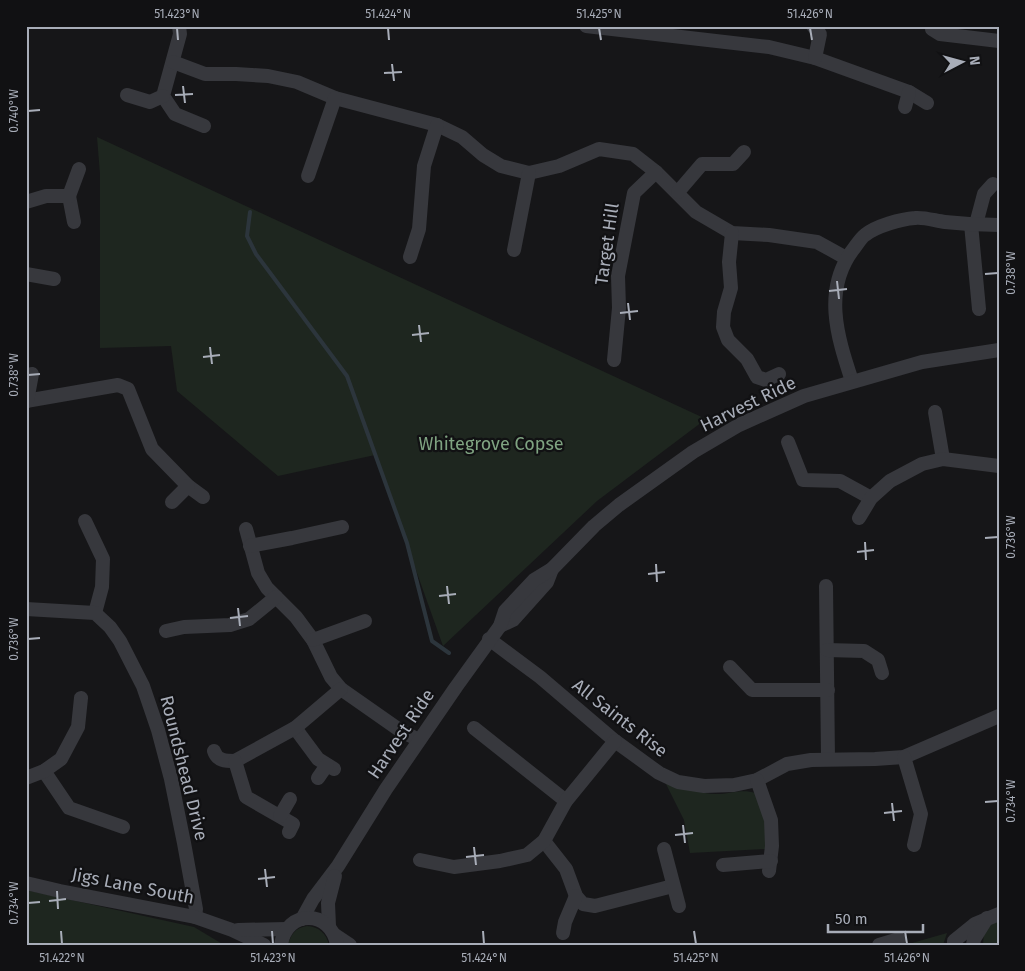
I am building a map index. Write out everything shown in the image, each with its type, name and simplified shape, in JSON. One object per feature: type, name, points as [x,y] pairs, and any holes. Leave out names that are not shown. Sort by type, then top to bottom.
[{"type":"street","points":[[179,26],[180,34],[163,96],[175,114],[204,126]]},
{"type":"street","points":[[586,26],[769,47],[814,58],[909,92],[927,103]]},
{"type":"street","points":[[814,26],[820,34],[814,58]]},
{"type":"street","points":[[932,26],[932,29],[940,34],[999,40]]},
{"type":"street","points":[[172,62],[206,74],[268,76],[297,82],[335,98],[437,125],[462,137],[483,155],[501,166],[529,173],[559,166],[599,150],[633,154],[678,192],[696,212],[732,233],[769,235],[817,242],[846,258]]},
{"type":"street","points":[[905,107],[909,92]]},
{"type":"street","points":[[127,95],[150,102],[163,96]]},
{"type":"street","points":[[308,176],[335,98]]},
{"type":"street","points":[[410,257],[419,229],[424,166],[437,125]]},
{"type":"street","points":[[678,192],[702,164],[733,164],[744,152]]},
{"type":"street","points":[[74,222],[69,196],[79,169]]},
{"type":"street","name":"Target Hill","points":[[614,360],[619,308],[618,276],[634,194],[656,172]]},
{"type":"street","points":[[514,250],[529,173]]},
{"type":"street","points":[[979,309],[973,224],[984,194],[994,184]]},
{"type":"street","points":[[26,202],[46,196],[69,196]]},
{"type":"street","points":[[852,381],[840,344],[835,308],[837,282],[846,258],[865,235],[892,222],[916,218],[999,225]]},
{"type":"street","points":[[732,233],[729,262],[731,288],[724,312],[723,327],[728,340],[747,358],[757,377],[766,380],[779,374]]},
{"type":"street","points":[[26,274],[54,279]]},
{"type":"street","name":"Harvest Ride","points":[[302,919],[313,899],[338,866],[386,788],[490,639],[500,626],[513,620],[547,582],[552,569],[594,526],[619,505],[693,452],[739,425],[809,394],[922,362],[999,350]]},
{"type":"street","points":[[32,374],[27,401],[118,385],[128,390],[152,449],[188,486],[203,497]]},
{"type":"street","points":[[935,412],[943,459]]},
{"type":"street","points":[[788,442],[803,480],[840,481],[871,498]]},
{"type":"street","points":[[859,518],[871,498],[890,480],[922,464],[943,459],[999,466]]},
{"type":"street","points":[[172,502],[188,486]]},
{"type":"street","points":[[26,609],[95,613],[102,587],[103,559],[84,520]]},
{"type":"street","points":[[250,546],[342,527]]},
{"type":"street","points":[[246,529],[258,573],[313,640],[331,677],[341,689],[401,731],[419,740]]},
{"type":"street","points":[[826,586],[828,759]]},
{"type":"street","points":[[166,631],[184,626],[230,625],[249,620],[276,597]]},
{"type":"street","name":"Roundshead Drive","points":[[95,613],[110,627],[120,641],[143,686],[158,730],[184,843],[196,909],[195,917]]},
{"type":"street","points":[[313,640],[365,621]]},
{"type":"street","name":"All Saints Rise","points":[[490,639],[615,741],[659,773],[678,782],[704,786],[734,785],[757,780],[788,764],[828,759],[904,757],[999,716]]},
{"type":"street","points":[[827,650],[864,651],[878,660],[882,673]]},
{"type":"street","points":[[730,667],[752,690],[828,690]]},
{"type":"street","points":[[214,752],[223,761],[235,761],[295,728],[341,689]]},
{"type":"street","points":[[26,778],[44,771],[61,759],[78,727],[81,698]]},
{"type":"street","points":[[295,728],[318,759],[330,767],[318,778]]},
{"type":"street","points":[[474,728],[566,801]]},
{"type":"street","points":[[420,860],[454,867],[527,856],[544,842],[566,801],[615,741]]},
{"type":"street","points":[[904,757],[920,814],[914,845]]},
{"type":"street","points":[[235,761],[246,797],[293,824],[289,832]]},
{"type":"street","points":[[44,771],[69,808],[123,826]]},
{"type":"street","points":[[723,865],[770,866],[772,846],[771,820],[757,780]]},
{"type":"street","points":[[280,816],[290,800]]},
{"type":"street","points":[[544,842],[566,869],[576,896],[583,904],[595,906],[673,886]]},
{"type":"street","points":[[664,849],[679,906]]},
{"type":"street","name":"Harvest Ride","points":[[334,935],[328,903],[338,866]]},
{"type":"street","name":"Jigs Lane South","points":[[26,883],[195,917],[232,930],[264,945]]},
{"type":"street","points":[[564,933],[565,922],[576,896]]},
{"type":"street","points":[[954,945],[954,941],[974,924],[993,916]]},
{"type":"street","points":[[973,945],[974,939],[993,916]]},
{"type":"street","points":[[281,945],[282,936],[286,929],[302,919],[312,918],[321,920],[334,935],[350,945]]},
{"type":"street","name":"Jigs Lane South","points":[[232,930],[286,929]]},
{"type":"street","points":[[879,945],[899,939]]},
{"type":"green space","name":"Whitegrove Copse","points":[[97,137],[706,419],[597,501],[443,646],[375,455],[278,476],[177,391],[171,346],[100,348],[100,174]]},
{"type":"green space","points":[[665,782],[706,793],[720,794],[742,791],[756,793],[767,821],[766,849],[690,853],[684,820]]},
{"type":"green space","points":[[26,890],[194,927],[224,945],[26,945]]},
{"type":"green space","points":[[999,919],[999,945],[983,945],[984,930]]},
{"type":"green space","points":[[307,926],[321,931],[329,945],[288,945],[294,932],[299,928]]},
{"type":"green space","points":[[947,933],[943,945],[905,945]]},
{"type":"waterway","points":[[250,212],[247,236],[256,254],[347,376],[407,543],[432,641],[449,653]]}]
